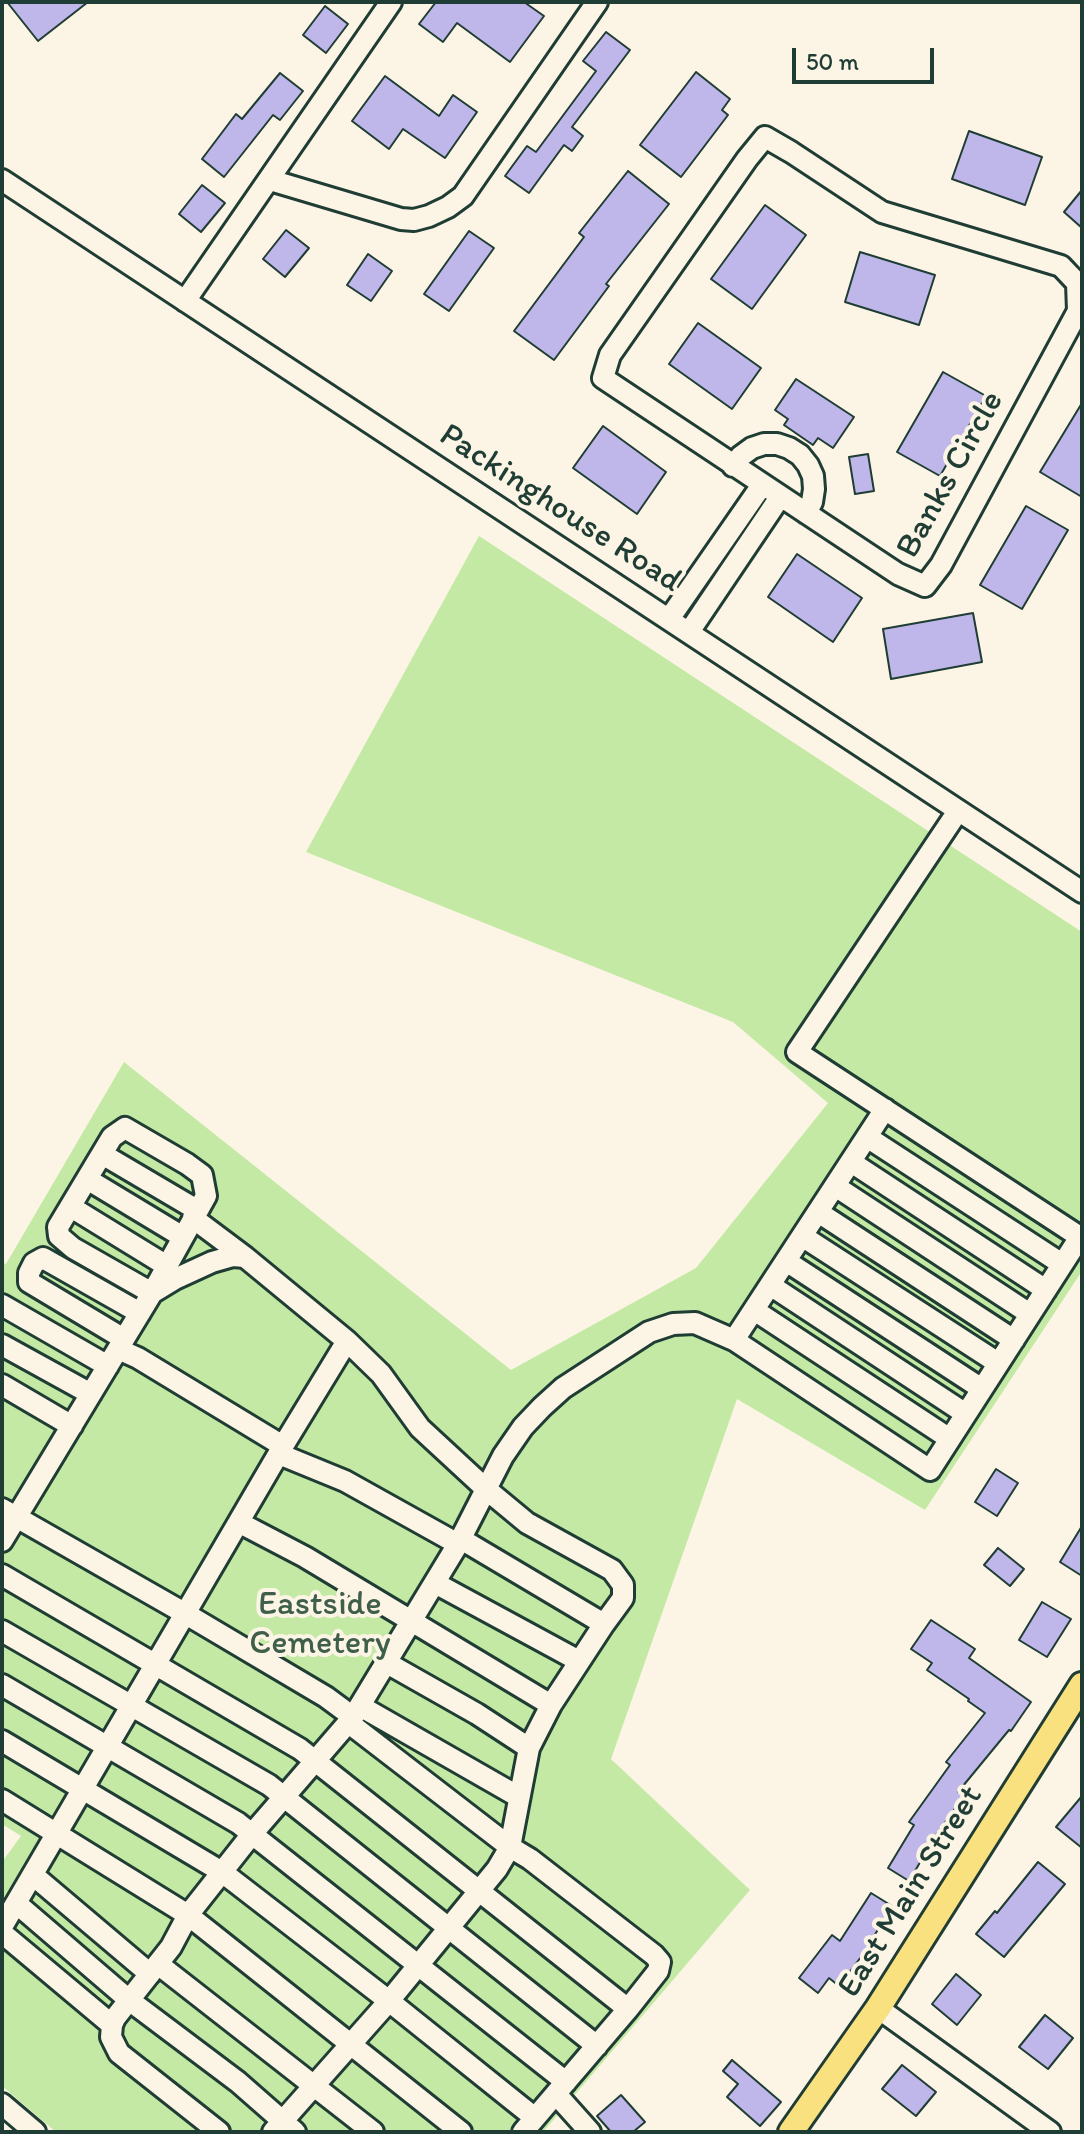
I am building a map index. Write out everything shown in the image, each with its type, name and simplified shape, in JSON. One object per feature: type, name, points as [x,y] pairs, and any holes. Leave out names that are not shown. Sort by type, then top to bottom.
[{"type":"main road","name":"East Main Street","points":[[791,2132],[878,2008],[1082,1685]]},
{"type":"street","points":[[185,301],[391,2]]},
{"type":"street","points":[[270,180],[401,219],[414,220],[448,207],[463,196],[597,2]]},
{"type":"street","name":"Banks Circle","points":[[765,137],[882,212],[1061,266],[1077,283],[1078,311],[941,565],[925,586],[898,574],[733,466],[603,378],[610,355],[765,137]]},
{"type":"street","name":"Packinghouse Road","points":[[2,180],[1082,892]]},
{"type":"street","points":[[733,466],[752,448],[764,444],[777,444],[800,455],[813,476],[812,502],[806,513]]},
{"type":"street","points":[[669,619],[762,485]]},
{"type":"street","points":[[689,632],[780,497]]},
{"type":"street","points":[[219,2132],[119,2053],[111,2037],[115,2018],[171,1947],[188,1915],[282,1797],[354,1715],[460,1541],[503,1456],[523,1427],[542,1407],[563,1388],[649,1332],[673,1324],[695,1323],[734,1340],[930,1470],[1080,1237],[797,1052],[958,811]]},
{"type":"street","points":[[734,1340],[885,1109]]},
{"type":"street","points":[[2,1541],[10,1513],[72,1426],[152,1293],[206,1196],[202,1175],[125,1128],[112,1137],[58,1227],[59,1236],[73,1248],[152,1293]]},
{"type":"street","points":[[867,1137],[1062,1264]]},
{"type":"street","points":[[16,1903],[129,2000],[238,2082],[284,2129],[314,2086],[389,2001],[497,1869],[510,1847],[529,1748],[551,1705],[623,1598],[623,1585],[612,1570],[527,1523],[420,1428],[381,1374],[347,1341],[245,1257],[191,1222],[102,1154]]},
{"type":"street","points":[[851,1162],[1046,1290]]},
{"type":"street","points":[[87,1179],[191,1222]]},
{"type":"street","points":[[835,1186],[1030,1314]]},
{"type":"street","points":[[71,1207],[167,1266]]},
{"type":"street","points":[[818,1212],[1014,1340]]},
{"type":"street","points":[[802,1236],[998,1363]]},
{"type":"street","points":[[152,1293],[212,1262],[233,1256],[245,1257]]},
{"type":"street","points":[[117,1351],[29,1282],[34,1263],[43,1258],[140,1313]]},
{"type":"street","points":[[786,1261],[982,1389]]},
{"type":"street","points":[[770,1285],[966,1414]]},
{"type":"street","points":[[2,1305],[138,1358],[281,1450],[460,1541],[604,1624]]},
{"type":"street","points":[[754,1310],[950,1439]]},
{"type":"street","points":[[2,1927],[347,1341]]},
{"type":"street","points":[[2,1345],[91,1394]]},
{"type":"street","points":[[2,1385],[72,1426]]},
{"type":"street","points":[[10,1513],[354,1715],[519,1797]]},
{"type":"street","points":[[240,1523],[305,1557],[551,1705]]},
{"type":"street","points":[[2,1575],[315,1760],[628,2009]]},
{"type":"street","points":[[435,1583],[579,1661]]},
{"type":"street","points":[[2,1631],[269,1785],[597,2046]]},
{"type":"street","points":[[387,1663],[477,1714],[529,1748]]},
{"type":"street","points":[[2,1685],[238,1823],[418,1964],[561,2088],[590,2132]]},
{"type":"street","points":[[2,1741],[222,1872],[389,2001],[529,2125],[628,2009],[658,1971],[660,1962],[530,1859],[510,1847],[354,1715]]},
{"type":"street","points":[[2,1800],[188,1915],[461,2132]]},
{"type":"street","points":[[33,1875],[373,2132]]},
{"type":"street","points":[[2,1933],[112,2025]]},
{"type":"street","points":[[878,2008],[1050,2132]]},
{"type":"street","points":[[2,2104],[35,2132]]},
{"type":"green space","name":"Eastside Cemetery","points":[[479,536],[1082,932],[1082,1271],[925,1510],[737,1399],[611,1759],[750,1890],[543,2132],[56,2132],[2,2086],[2,1862],[21,1836],[2,1824],[2,1262],[6,1264],[124,1062],[511,1370],[696,1268],[828,1103],[733,1022],[306,852]]},
{"type":"building","points":[[7,2],[88,2],[38,41]]},
{"type":"building","points":[[436,2],[524,2],[544,16],[510,62],[457,23],[443,42],[419,24]]},
{"type":"building","points":[[325,6],[348,24],[326,53],[303,35]]},
{"type":"building","points":[[606,32],[630,50],[572,127],[583,136],[572,151],[564,145],[529,193],[505,176],[527,146],[536,152],[596,71],[583,61]]},
{"type":"building","points":[[696,72],[730,99],[722,110],[728,115],[681,177],[640,145]]},
{"type":"building","points":[[280,73],[303,91],[280,120],[273,115],[224,177],[202,159],[236,114],[242,119]]},
{"type":"building","points":[[385,76],[439,116],[453,95],[477,112],[445,158],[403,129],[389,149],[352,121]]},
{"type":"building","points":[[969,131],[1042,157],[1025,205],[952,179]]},
{"type":"building","points":[[628,171],[669,204],[606,284],[609,286],[554,360],[514,331],[584,237],[579,233]]},
{"type":"building","points":[[202,185],[225,203],[201,232],[179,214]]},
{"type":"building","points":[[1082,190],[1082,228],[1064,212]]},
{"type":"building","points":[[765,205],[806,235],[752,309],[711,279]]},
{"type":"building","points":[[286,230],[309,248],[285,277],[263,259]]},
{"type":"building","points":[[469,231],[494,248],[449,311],[424,294]]},
{"type":"building","points":[[860,252],[935,275],[919,325],[845,302]]},
{"type":"building","points":[[368,254],[392,271],[371,301],[347,285]]},
{"type":"building","points":[[698,323],[761,368],[732,409],[669,364]]},
{"type":"building","points":[[943,372],[986,396],[940,476],[897,452]]},
{"type":"building","points":[[796,379],[854,417],[833,448],[818,438],[813,445],[784,425],[788,419],[775,410]]},
{"type":"building","points":[[1082,403],[1082,497],[1040,472]]},
{"type":"building","points":[[603,426],[666,472],[637,514],[573,468]]},
{"type":"building","points":[[868,454],[874,491],[855,494],[849,457]]},
{"type":"building","points":[[1026,506],[1068,530],[1022,609],[980,585]]},
{"type":"building","points":[[797,554],[862,598],[833,642],[768,597]]},
{"type":"building","points":[[973,613],[982,662],[891,679],[883,629]]},
{"type":"building","points":[[996,1469],[1018,1483],[997,1516],[975,1502]]},
{"type":"building","points":[[1082,1526],[1082,1576],[1060,1562]]},
{"type":"building","points":[[998,1548],[1024,1569],[1010,1586],[984,1565]]},
{"type":"building","points":[[1042,1602],[1071,1619],[1047,1657],[1019,1640]]},
{"type":"building","points":[[931,1620],[975,1649],[969,1658],[1031,1702],[1011,1731],[958,1792],[964,1796],[923,1853],[909,1881],[888,1868],[914,1825],[909,1822],[950,1765],[946,1762],[985,1713],[927,1670],[932,1663],[911,1649]]},
{"type":"building","points":[[1082,1796],[1082,1848],[1056,1827]]},
{"type":"building","points":[[1038,1862],[1065,1884],[1004,1957],[976,1934]]},
{"type":"building","points":[[871,1893],[892,1906],[864,1953],[839,1986],[829,1978],[818,1993],[799,1978],[832,1935],[840,1941]]},
{"type":"building","points":[[956,1974],[981,1995],[957,2025],[932,2004]]},
{"type":"building","points":[[1045,2015],[1073,2038],[1048,2069],[1019,2047]]},
{"type":"building","points":[[732,2060],[781,2102],[760,2126],[727,2097],[738,2084],[723,2071]]},
{"type":"building","points":[[902,2065],[936,2092],[916,2116],[882,2089]]},
{"type":"building","points":[[621,2095],[645,2122],[633,2132],[611,2132],[597,2116]]}]
